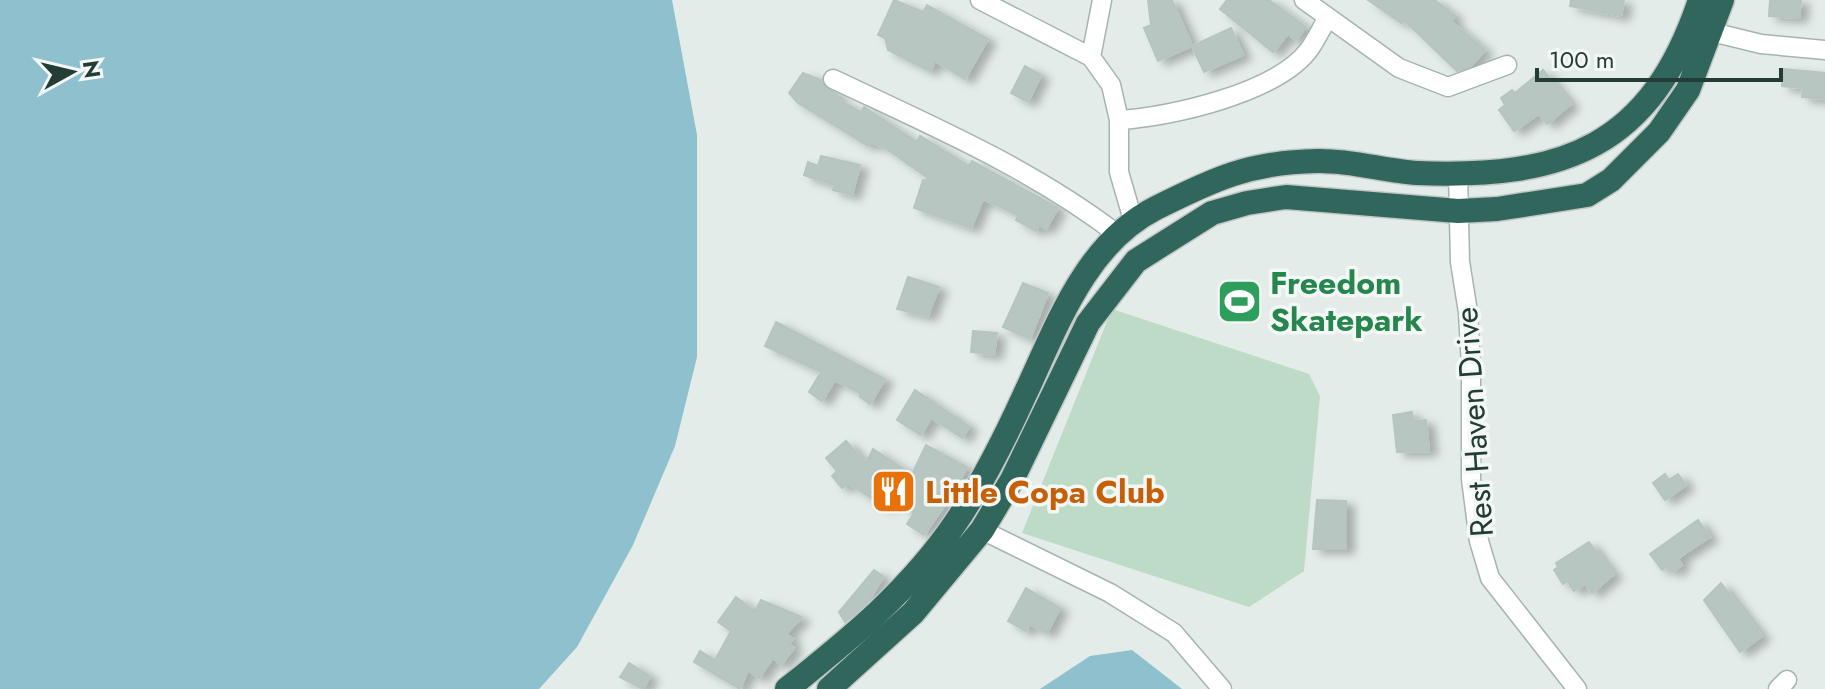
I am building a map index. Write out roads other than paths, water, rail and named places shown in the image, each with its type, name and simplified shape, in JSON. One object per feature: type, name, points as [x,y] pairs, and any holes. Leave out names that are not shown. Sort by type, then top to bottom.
[{"type":"highway","points":[[787,689],[893,601],[930,559],[992,463],[1064,308],[1125,227],[1218,177],[1257,166],[1318,161],[1373,164],[1413,172],[1458,173],[1522,169],[1560,161],[1616,130],[1657,91],[1680,51],[1700,0]]},
{"type":"highway","points":[[829,689],[913,613],[982,530],[1012,480],[1088,323],[1136,261],[1212,213],[1286,197],[1458,211],[1497,209],[1587,195],[1611,180],[1659,132],[1681,100],[1712,32],[1722,0]]},
{"type":"street","points":[[980,0],[1091,57],[1111,85],[1119,120],[1119,172],[1125,227]]},
{"type":"street","points":[[1091,57],[1102,0]]},
{"type":"street","points":[[1304,0],[1399,68],[1448,87],[1507,65]]},
{"type":"street","points":[[1119,120],[1153,118],[1210,104],[1273,78],[1307,53],[1327,19]]},
{"type":"street","points":[[1712,32],[1761,44],[1825,50]]},
{"type":"street","points":[[833,79],[987,154],[1125,227]]},
{"type":"street","name":"Rest Haven Drive","points":[[1458,173],[1458,211],[1471,366],[1471,479],[1479,541],[1490,578],[1577,689]]},
{"type":"street","points":[[982,530],[1110,593],[1174,633],[1222,689]]},
{"type":"water","points":[[0,0],[672,0],[697,135],[697,357],[675,446],[633,545],[577,647],[539,689],[0,689]]},
{"type":"water","points":[[1132,650],[1182,689],[1040,689],[1090,656]]},
{"type":"place","name":"Freedom Skatepark","points":[[1239,301]]},
{"type":"place","name":"Little Copa Club","points":[[894,492]]}]
